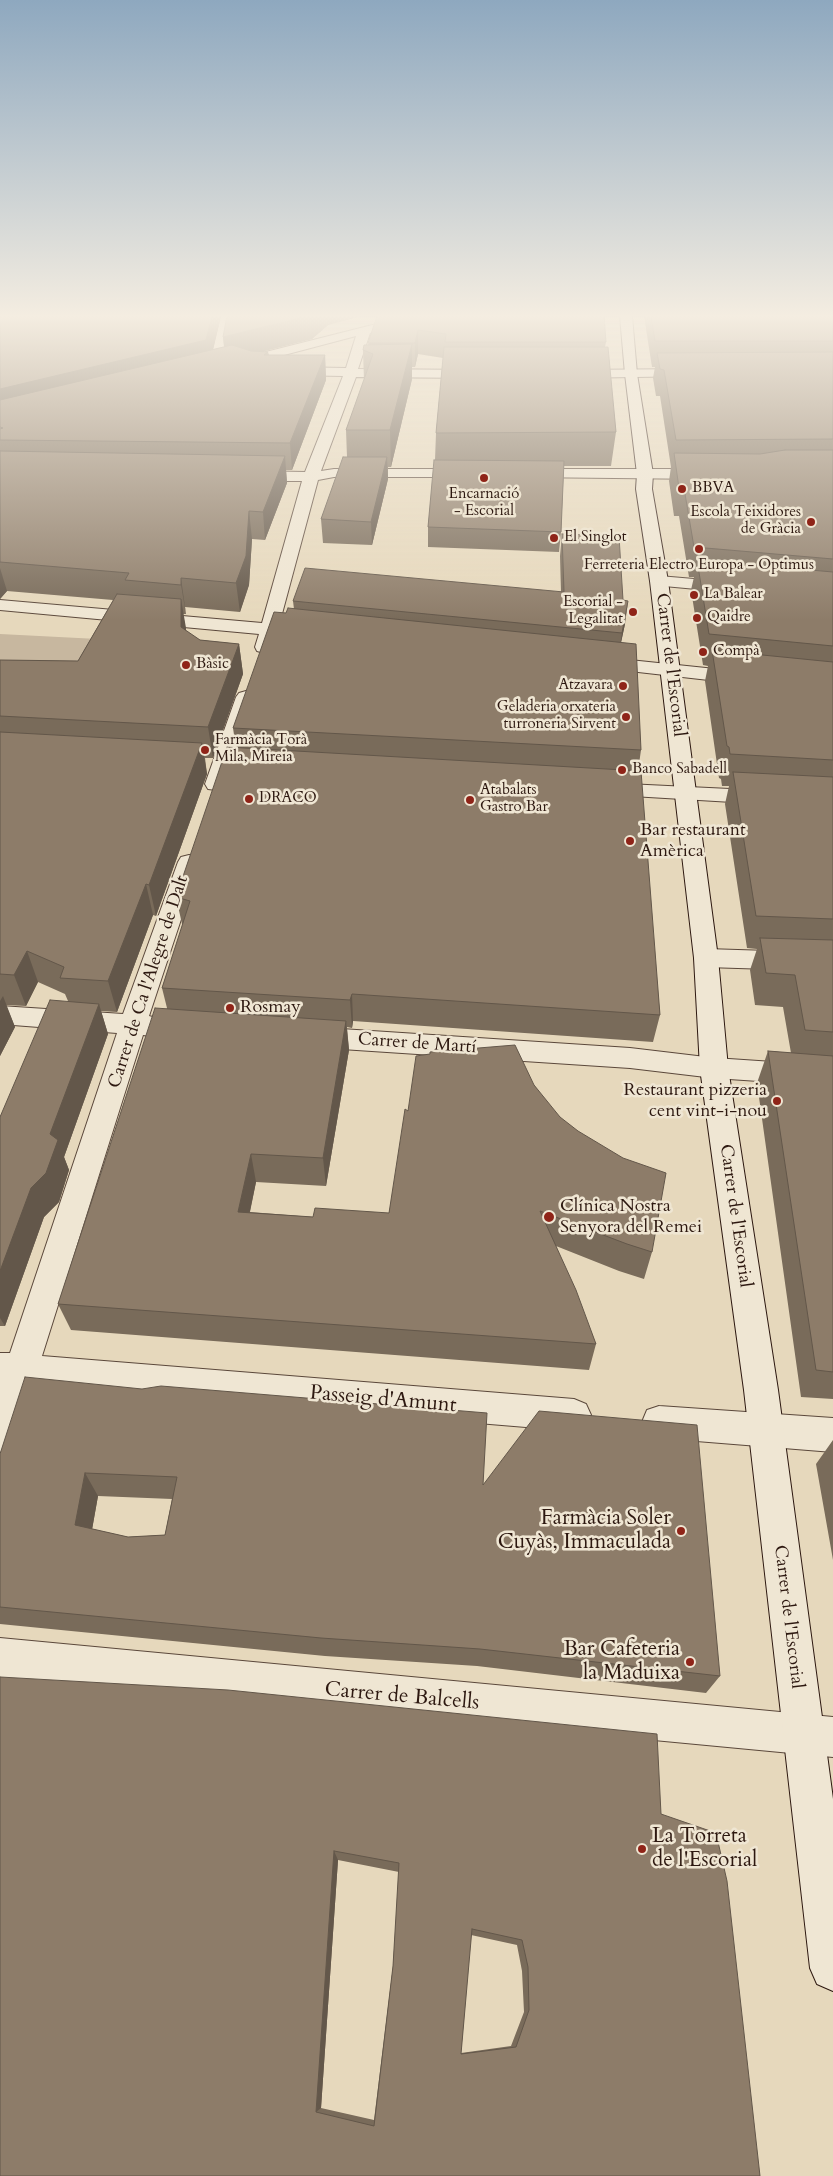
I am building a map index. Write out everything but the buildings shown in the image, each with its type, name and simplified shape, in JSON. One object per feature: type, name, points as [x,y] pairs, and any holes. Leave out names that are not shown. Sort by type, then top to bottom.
[{"type":"street","points":[[206,811],[270,629],[311,477],[330,418]]},
{"type":"street","name":"Carrer de l'Escorial","points":[[637,418],[645,474],[644,489],[659,581],[706,958],[714,1068],[766,1429],[781,1567],[819,1736],[833,1968]]},
{"type":"street","points":[[237,476],[311,477],[334,473],[482,473]]},
{"type":"street","points":[[512,473],[726,474]]},
{"type":"street","points":[[659,581],[747,589]]},
{"type":"street","points":[[0,605],[300,632]]},
{"type":"street","points":[[586,662],[764,680]]},
{"type":"street","points":[[588,788],[833,802]]},
{"type":"street","name":"Carrer de Ca l'Alegre de Dalt","points":[[0,1435],[11,1369],[134,1025],[196,839]]},
{"type":"street","points":[[706,958],[833,962]]},
{"type":"street","points":[[0,1015],[174,1028]]},
{"type":"street","name":"Carrer de Martí","points":[[283,1035],[630,1058],[714,1068],[833,1076]]},
{"type":"street","name":"Passeig d'Amunt","points":[[11,1369],[833,1435]]},
{"type":"street","name":"Carrer de Balcells","points":[[0,1658],[819,1736]]},
{"type":"shaded area","points":[[0,634],[98,639],[78,676],[0,672]]},
{"type":"place","name":"Encarnació - Escorial","points":[[484,478]]},
{"type":"place","name":"BBVA","points":[[682,489]]},
{"type":"place","name":"Escola Teixidores de Gràcia","points":[[811,522]]},
{"type":"place","name":"El Singlot","points":[[554,538]]},
{"type":"place","name":"Ferreteria Electro Europa - Optimus","points":[[699,549]]},
{"type":"place","name":"La Balear","points":[[694,595]]},
{"type":"place","name":"Escorial - Legalitat","points":[[633,612]]},
{"type":"place","name":"Qaidre","points":[[697,618]]},
{"type":"place","name":"Compà","points":[[703,652]]},
{"type":"place","name":"Bàsic","points":[[186,665]]},
{"type":"place","name":"Atzavara","points":[[623,686]]},
{"type":"place","name":"Geladeria orxateria turroneria Sirvent","points":[[626,717]]},
{"type":"place","name":"Farmàcia Torà Mila, Mireia","points":[[205,750]]},
{"type":"place","name":"Banco Sabadell","points":[[622,770]]},
{"type":"place","name":"DRACO","points":[[249,799]]},
{"type":"place","name":"Atabalats Gastro Bar","points":[[470,800]]},
{"type":"place","name":"Bar restaurant Amèrica","points":[[630,841]]},
{"type":"place","name":"Rosmay","points":[[230,1008]]},
{"type":"place","name":"Restaurant pizzeria cent vint-i-nou","points":[[777,1101]]},
{"type":"place","name":"Clínica Nostra Senyora del Remei","points":[[549,1217]]},
{"type":"place","name":"Farmàcia Soler Cuyàs, Immaculada","points":[[681,1531]]},
{"type":"place","name":"Bar Cafeteria la Maduixa","points":[[690,1662]]},
{"type":"place","name":"La Torreta de l'Escorial","points":[[642,1849]]}]
